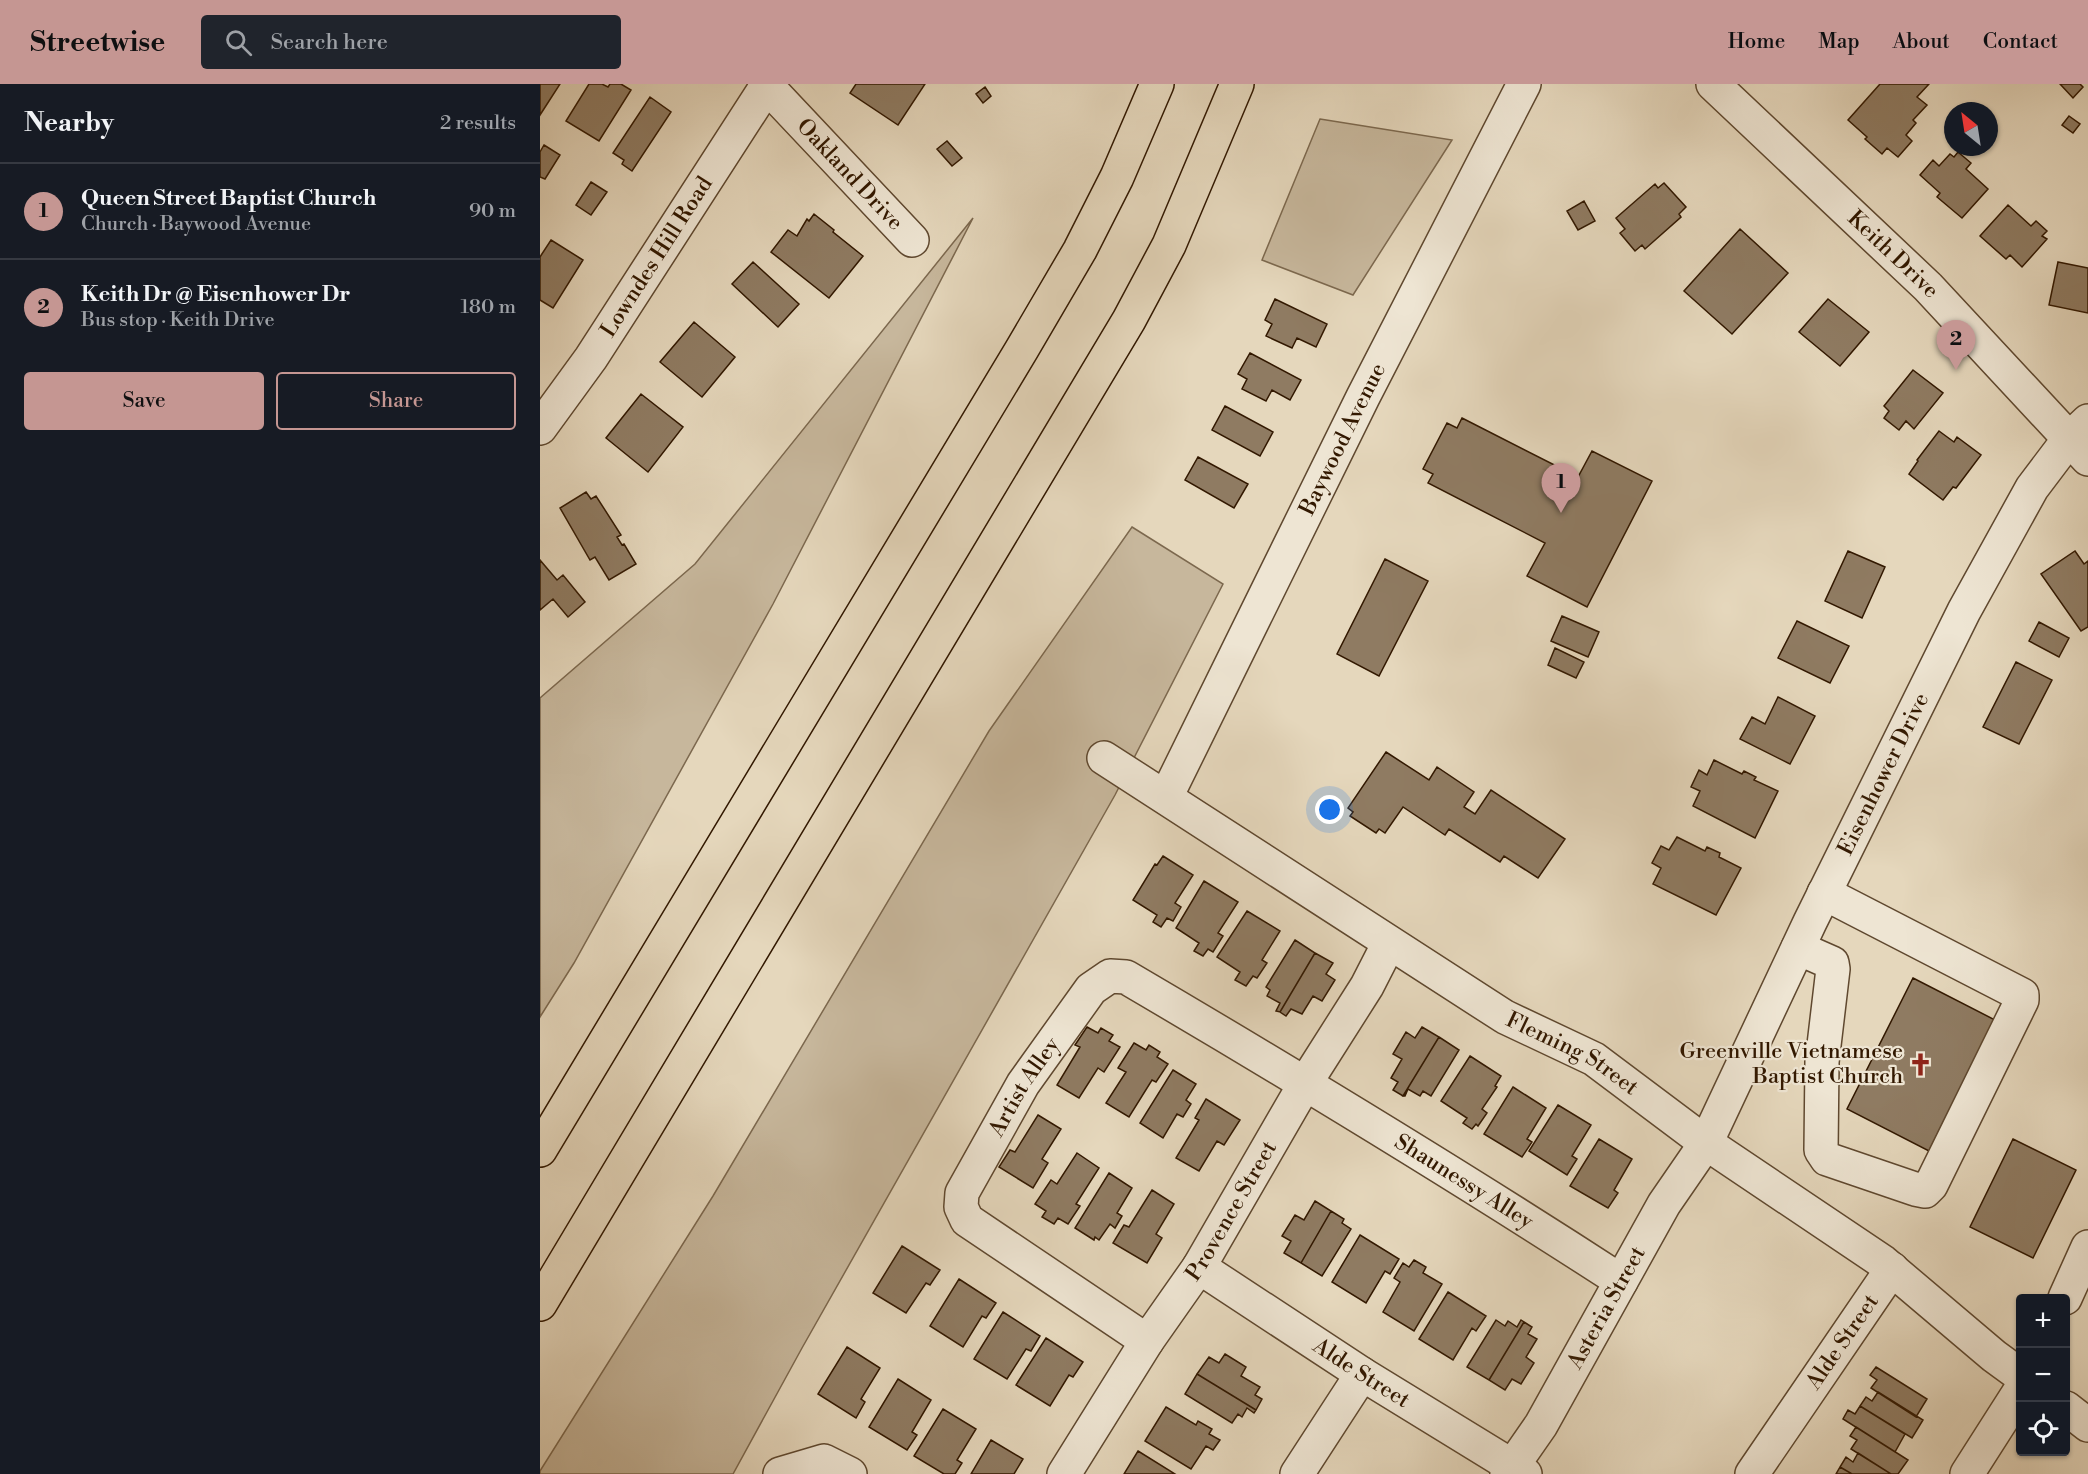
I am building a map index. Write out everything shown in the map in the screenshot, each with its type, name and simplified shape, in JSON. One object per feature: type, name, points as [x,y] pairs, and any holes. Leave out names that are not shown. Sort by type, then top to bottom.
[{"type":"highway","points":[[540,1150],[1080,250],[1117,177],[1157,84]]},
{"type":"highway","points":[[540,1304],[1129,320],[1169,245],[1237,84]]},
{"type":"street","name":"Baywood Avenue","points":[[1166,797],[1363,397],[1524,84]]},
{"type":"street","name":"Keith Drive","points":[[1713,84],[1928,287],[2082,440]]},
{"type":"street","name":"Oakland Drive","points":[[767,85],[912,240]]},
{"type":"street","name":"Lowndes Hill Road","points":[[540,428],[591,358],[767,85]]},
{"type":"street","name":"Eisenhower Drive","points":[[1706,1143],[1824,893],[1964,612],[2032,488],[2082,440]]},
{"type":"street","name":"Fleming Street","points":[[1104,758],[1505,1017],[1594,1059],[1706,1143],[1809,1210],[1892,1269],[2016,1372]]},
{"type":"street","points":[[1798,948],[1827,959],[1832,963],[1833,969],[1822,1062],[1821,1150],[1827,1159],[1925,1191],[1931,1185],[2022,1000],[2022,995],[1824,893]]},
{"type":"street","name":"Provence Street","points":[[1064,1474],[1147,1341],[1198,1267],[1306,1082],[1367,986],[1389,943]]},
{"type":"street","name":"Artist Alley","points":[[1147,1341],[967,1220],[961,1207],[962,1193],[1023,1084],[1091,989],[1110,976],[1126,977],[1306,1082]]},
{"type":"street","name":"Shaunessy Alley","points":[[1306,1082],[1621,1281]]},
{"type":"street","name":"Asteria Street","points":[[1514,1471],[1664,1204],[1706,1143]]},
{"type":"street","points":[[2067,1294],[2088,1247]]},
{"type":"street","name":"Alde Street","points":[[1198,1267],[1362,1374],[1458,1431],[1514,1471]]},
{"type":"street","name":"Alde Street","points":[[1752,1474],[1892,1269]]},
{"type":"street","points":[[1297,1474],[1362,1374]]},
{"type":"street","points":[[1967,1474],[2016,1397]]},
{"type":"street","points":[[2070,1411],[2088,1425]]},
{"type":"street","points":[[780,1474],[824,1461],[850,1474]]},
{"type":"shaded area","points":[[1320,119],[1452,140],[1353,295],[1262,260]]},
{"type":"shaded area","points":[[973,218],[773,604],[574,963],[540,1017],[540,698],[695,564]]},
{"type":"shaded area","points":[[1132,527],[1223,584],[1115,795],[733,1474],[540,1474],[713,1196],[989,731]]},
{"type":"building","points":[[540,84],[560,84],[540,115]]},
{"type":"building","points":[[589,84],[602,84],[608,87],[610,84],[621,84],[631,90],[599,141],[566,121]]},
{"type":"building","points":[[856,84],[925,84],[898,125],[850,93]]},
{"type":"building","points":[[1880,84],[1929,84],[1917,97],[1927,105],[1913,120],[1916,123],[1906,135],[1912,141],[1898,157],[1887,148],[1882,154],[1848,120]]},
{"type":"building","points":[[2060,84],[2080,84],[2083,87],[2073,98]]},
{"type":"building","points":[[985,87],[991,96],[983,103],[976,94]]},
{"type":"building","points":[[650,97],[671,112],[632,171],[622,164],[624,160],[613,153]]},
{"type":"building","points":[[2069,116],[2080,124],[2073,133],[2062,125]]},
{"type":"building","points":[[947,141],[962,158],[952,166],[937,149]]},
{"type":"building","points":[[544,145],[560,155],[545,179],[540,177],[540,152]]},
{"type":"building","points":[[1948,156],[1963,156],[1971,163],[1966,169],[1988,189],[1962,218],[1937,197],[1940,193],[1920,175],[1933,160],[1939,166]]},
{"type":"building","points":[[591,182],[607,192],[591,215],[576,205]]},
{"type":"building","points":[[1664,183],[1686,207],[1679,214],[1681,217],[1645,249],[1642,245],[1635,251],[1620,233],[1625,229],[1616,218],[1655,184],[1658,188]]},
{"type":"building","points":[[1584,201],[1595,221],[1578,230],[1567,211]]},
{"type":"building","points":[[2008,205],[2031,226],[2036,221],[2047,231],[2042,236],[2047,239],[2022,267],[2010,255],[2006,259],[1980,236]]},
{"type":"building","points":[[814,214],[863,256],[829,298],[771,252],[788,230],[797,236],[807,219],[809,221]]},
{"type":"building","points":[[1740,229],[1788,273],[1732,334],[1684,291]]},
{"type":"building","points":[[551,240],[583,260],[553,308],[540,300],[540,257]]},
{"type":"building","points":[[753,262],[799,304],[778,327],[732,284]]},
{"type":"building","points":[[2058,262],[2088,268],[2088,313],[2049,305]]},
{"type":"building","points":[[1275,299],[1327,324],[1316,347],[1297,338],[1292,348],[1266,336],[1272,324],[1265,320]]},
{"type":"building","points":[[1828,299],[1869,332],[1840,366],[1799,332]]},
{"type":"building","points":[[694,322],[735,357],[702,397],[660,362]]},
{"type":"building","points":[[1250,353],[1301,380],[1290,400],[1272,390],[1266,401],[1242,389],[1247,379],[1238,374]]},
{"type":"building","points":[[1913,370],[1943,393],[1914,429],[1906,421],[1899,430],[1884,418],[1889,411],[1884,406]]},
{"type":"building","points":[[641,394],[683,427],[648,472],[606,438]]},
{"type":"building","points":[[1225,406],[1273,432],[1260,456],[1212,430]]},
{"type":"building","points":[[1462,418],[1578,477],[1592,451],[1652,481],[1587,607],[1527,576],[1545,543],[1428,483],[1433,474],[1423,469],[1447,423],[1457,428]]},
{"type":"building","points":[[1939,431],[1954,442],[1957,437],[1981,455],[1956,488],[1953,487],[1943,500],[1909,474]]},
{"type":"building","points":[[1198,457],[1248,484],[1234,508],[1185,480]]},
{"type":"building","points":[[586,492],[591,499],[596,496],[621,535],[617,537],[636,564],[609,580],[595,557],[590,560],[560,508]]},
{"type":"building","points":[[1848,551],[1885,567],[1862,618],[1825,601]]},
{"type":"building","points":[[2075,551],[2084,564],[2088,561],[2088,627],[2081,631],[2041,574]]},
{"type":"building","points":[[1385,559],[1428,581],[1379,676],[1337,654]]},
{"type":"building","points":[[540,560],[557,580],[563,575],[585,602],[568,617],[553,599],[540,610]]},
{"type":"building","points":[[1562,616],[1599,632],[1588,657],[1551,641]]},
{"type":"building","points":[[1797,621],[1849,646],[1830,683],[1778,658]]},
{"type":"building","points":[[2039,622],[2069,638],[2059,657],[2029,641]]},
{"type":"building","points":[[1555,648],[1584,662],[1576,678],[1548,665]]},
{"type":"building","points":[[2016,662],[2052,680],[2019,744],[1983,727]]},
{"type":"building","points":[[1778,697],[1815,716],[1790,764],[1740,739],[1752,717],[1765,724]]},
{"type":"building","points":[[1386,752],[1429,780],[1437,767],[1474,792],[1464,807],[1475,814],[1491,790],[1565,839],[1538,878],[1504,856],[1500,862],[1449,829],[1445,835],[1403,807],[1385,833],[1379,829],[1376,833],[1350,816],[1353,812],[1348,808]]},
{"type":"building","points":[[1714,760],[1742,774],[1744,771],[1756,777],[1754,780],[1778,791],[1755,838],[1693,806],[1700,791],[1691,787],[1699,770],[1707,775]]},
{"type":"building","points":[[1677,837],[1705,851],[1707,847],[1720,853],[1719,857],[1741,868],[1716,915],[1653,884],[1661,868],[1652,863],[1661,846],[1669,850]]},
{"type":"building","points":[[1163,856],[1193,875],[1175,903],[1181,907],[1173,921],[1167,918],[1161,927],[1153,922],[1157,915],[1133,900],[1155,864],[1157,865]]},
{"type":"building","points":[[1204,881],[1238,902],[1218,933],[1223,936],[1213,952],[1208,949],[1203,956],[1194,951],[1199,943],[1176,928]]},
{"type":"building","points":[[1247,911],[1280,931],[1262,960],[1267,963],[1257,978],[1253,976],[1246,986],[1235,980],[1240,972],[1217,957]]},
{"type":"building","points":[[1295,940],[1315,953],[1280,1012],[1276,1011],[1280,1003],[1267,996],[1270,990],[1266,987]]},
{"type":"building","points":[[1315,953],[1333,963],[1326,974],[1335,980],[1322,1001],[1313,996],[1302,1014],[1291,1009],[1286,1016],[1280,1012]]},
{"type":"building","name":"Greenville Vietnamese Baptist Church","points":[[1913,978],[1995,1020],[1929,1151],[1847,1109]]},
{"type":"building","points":[[1087,1027],[1098,1033],[1101,1028],[1113,1035],[1109,1041],[1120,1047],[1104,1072],[1098,1068],[1079,1098],[1057,1085],[1080,1047],[1075,1045]]},
{"type":"building","points":[[1422,1027],[1439,1037],[1403,1096],[1393,1090],[1398,1082],[1391,1078],[1402,1059],[1393,1054],[1406,1032],[1415,1038]]},
{"type":"building","points":[[1439,1037],[1459,1050],[1431,1096],[1423,1091],[1420,1096],[1408,1089],[1403,1096]]},
{"type":"building","points":[[1134,1043],[1146,1050],[1149,1045],[1160,1052],[1157,1057],[1168,1064],[1156,1082],[1152,1080],[1129,1117],[1106,1103],[1126,1072],[1118,1068]]},
{"type":"building","points":[[1470,1056],[1501,1076],[1495,1086],[1497,1087],[1482,1109],[1487,1113],[1478,1126],[1476,1124],[1472,1129],[1463,1123],[1467,1118],[1441,1101]]},
{"type":"building","points":[[1173,1070],[1196,1084],[1186,1100],[1191,1104],[1183,1117],[1177,1114],[1163,1138],[1140,1123]]},
{"type":"building","points":[[1513,1087],[1546,1108],[1527,1139],[1532,1142],[1522,1157],[1484,1134]]},
{"type":"building","points":[[1206,1099],[1240,1120],[1224,1145],[1217,1141],[1199,1171],[1176,1158],[1199,1120],[1195,1118]]},
{"type":"building","points":[[1558,1105],[1591,1125],[1572,1156],[1577,1159],[1567,1175],[1529,1151]]},
{"type":"building","points":[[1038,1115],[1061,1129],[1042,1159],[1048,1163],[1033,1188],[999,1167],[1010,1150],[1015,1152]]},
{"type":"building","points":[[1599,1139],[1632,1159],[1614,1190],[1618,1193],[1608,1208],[1570,1186]]},
{"type":"building","points":[[2013,1139],[2076,1170],[2033,1258],[1970,1227]]},
{"type":"building","points":[[1077,1153],[1099,1168],[1076,1204],[1080,1206],[1068,1224],[1058,1218],[1054,1224],[1042,1217],[1046,1211],[1035,1204],[1051,1180],[1057,1184]]},
{"type":"building","points":[[1109,1173],[1132,1188],[1117,1213],[1122,1216],[1115,1228],[1110,1224],[1099,1240],[1095,1237],[1094,1240],[1075,1228]]},
{"type":"building","points":[[1152,1190],[1174,1204],[1156,1234],[1162,1238],[1147,1263],[1113,1243],[1124,1225],[1129,1227]]},
{"type":"building","points":[[1315,1201],[1331,1211],[1301,1263],[1284,1253],[1291,1241],[1282,1236],[1295,1215],[1304,1220]]},
{"type":"building","points":[[1331,1211],[1344,1219],[1342,1223],[1351,1229],[1322,1276],[1301,1263]]},
{"type":"building","points":[[1360,1235],[1399,1259],[1390,1274],[1385,1271],[1366,1303],[1332,1282]]},
{"type":"building","points":[[902,1246],[940,1270],[930,1285],[926,1283],[906,1313],[873,1293]]},
{"type":"building","points":[[1414,1260],[1426,1267],[1423,1273],[1442,1284],[1414,1331],[1383,1312],[1400,1282],[1394,1278],[1403,1263],[1409,1267]]},
{"type":"building","points":[[959,1279],[996,1303],[986,1318],[982,1316],[963,1347],[930,1326]]},
{"type":"building","points":[[1448,1292],[1486,1316],[1476,1331],[1472,1328],[1453,1360],[1419,1339]]},
{"type":"building","points":[[1003,1312],[1040,1336],[1031,1351],[1026,1349],[1007,1379],[974,1359]]},
{"type":"building","points":[[1496,1320],[1505,1326],[1508,1321],[1517,1327],[1521,1320],[1524,1322],[1489,1380],[1467,1367]]},
{"type":"building","points":[[1524,1322],[1532,1327],[1528,1334],[1537,1339],[1526,1357],[1534,1363],[1521,1384],[1512,1379],[1505,1390],[1489,1380]]},
{"type":"building","points":[[1046,1338],[1083,1362],[1073,1377],[1069,1375],[1050,1406],[1016,1385]]},
{"type":"building","points":[[847,1347],[880,1368],[861,1399],[865,1402],[856,1418],[818,1394]]},
{"type":"building","points":[[1225,1354],[1246,1367],[1241,1376],[1260,1387],[1255,1395],[1262,1399],[1256,1410],[1197,1374],[1209,1357],[1219,1363]]},
{"type":"building","points":[[1876,1367],[1927,1399],[1916,1417],[1871,1388],[1877,1380],[1870,1375]]},
{"type":"building","points":[[1197,1374],[1256,1410],[1254,1413],[1247,1408],[1242,1417],[1238,1414],[1232,1423],[1185,1394]]},
{"type":"building","points":[[898,1379],[931,1400],[912,1432],[917,1435],[907,1450],[869,1427]]},
{"type":"building","points":[[1878,1392],[1923,1420],[1912,1438],[1860,1406],[1866,1397],[1872,1401]]},
{"type":"building","points":[[1860,1406],[1905,1434],[1895,1452],[1843,1419],[1848,1410],[1855,1414]]},
{"type":"building","points":[[1166,1407],[1196,1425],[1198,1421],[1212,1429],[1209,1434],[1220,1440],[1213,1450],[1206,1446],[1191,1469],[1145,1441]]},
{"type":"building","points":[[943,1409],[976,1429],[957,1460],[962,1463],[955,1474],[944,1474],[914,1456]]},
{"type":"building","points":[[1856,1427],[1908,1460],[1898,1474],[1891,1474],[1851,1449],[1857,1440],[1850,1436]]},
{"type":"building","points":[[991,1440],[1023,1459],[1014,1474],[971,1474]]},
{"type":"building","points":[[1138,1451],[1175,1474],[1124,1474]]},
{"type":"building","points":[[1858,1453],[1891,1474],[1852,1474],[1840,1467],[1846,1457],[1853,1462]]},
{"type":"building","points":[[1840,1467],[1852,1474],[1836,1474]]},
{"type":"place","name":"Keith Dr @ Eisenhower Dr","points":[[1956,370]]},
{"type":"place","name":"Queen Street Baptist Church","points":[[1561,513]]},
{"type":"place","name":"Greenville Vietnamese Baptist Church","points":[[1921,1064]]}]
